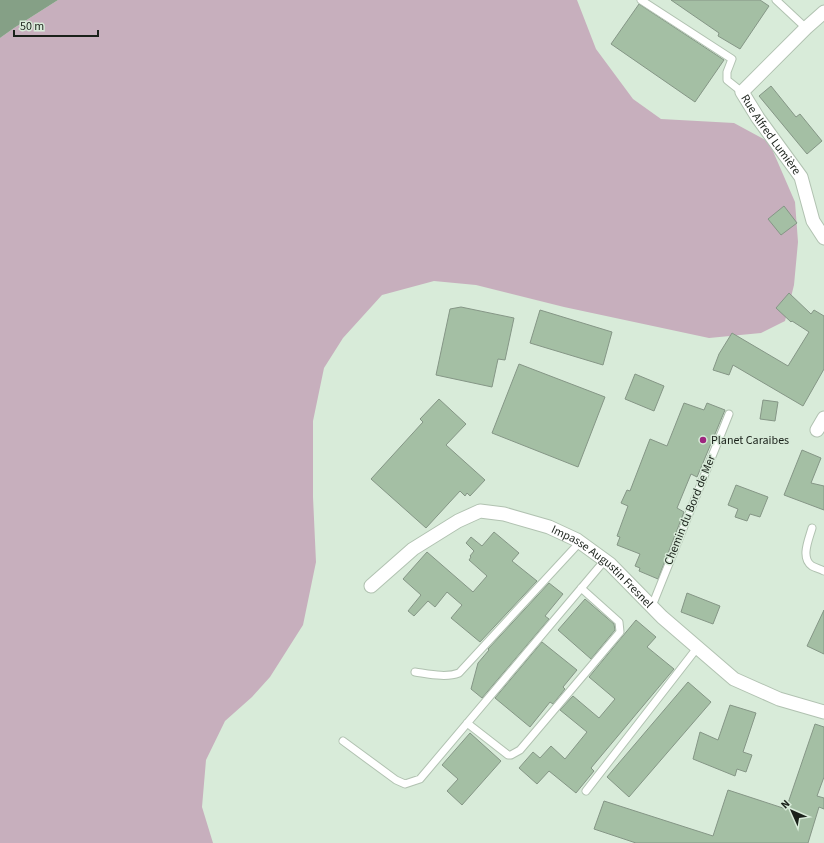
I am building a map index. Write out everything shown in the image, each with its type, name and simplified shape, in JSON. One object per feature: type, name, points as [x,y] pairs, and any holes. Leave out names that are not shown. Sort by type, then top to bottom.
[{"type":"street","name":"Rue Alfred Lumière","points":[[824,12],[742,92],[758,118],[801,177],[813,221],[824,238]]},
{"type":"street","points":[[817,430],[824,418]]},
{"type":"street","name":"Impasse Augustin Fresnel","points":[[370,586],[413,549],[458,521],[480,511],[504,514],[549,527],[580,542],[605,560],[697,648],[734,680],[779,699],[824,712]]},
{"type":"lane","points":[[641,0],[732,59],[727,72],[727,80],[742,92]]},
{"type":"lane","points":[[780,1],[806,28]]},
{"type":"lane","name":"Chemin du Bord de Mer","points":[[652,606],[728,414]]},
{"type":"lane","points":[[812,528],[806,549],[806,557],[813,567],[824,571]]},
{"type":"lane","points":[[415,672],[454,675],[459,672],[580,542]]},
{"type":"lane","points":[[343,741],[396,780],[405,784],[420,779],[467,723],[480,710],[605,560]]},
{"type":"lane","points":[[467,723],[508,755],[520,750],[620,632],[619,622],[581,588]]},
{"type":"lane","points":[[586,791],[697,648]]},
{"type":"shaded area","points":[[0,0],[58,0],[0,38]]},
{"type":"shaded area","points":[[58,0],[577,0],[596,49],[633,99],[661,119],[734,123],[769,142],[795,202],[798,242],[794,285],[785,321],[761,333],[709,338],[564,307],[476,285],[434,281],[382,295],[343,338],[324,368],[313,421],[313,497],[316,562],[303,625],[270,677],[252,697],[225,721],[206,760],[202,807],[213,843],[0,843],[0,38]]},
{"type":"building","points":[[671,0],[760,0],[769,6],[740,49],[718,36],[719,33]]},
{"type":"building","points":[[639,4],[724,60],[695,102],[611,44]]},
{"type":"building","points":[[771,86],[796,117],[800,114],[822,141],[807,154],[759,96]]},
{"type":"building","points":[[784,206],[797,223],[781,235],[768,219]]},
{"type":"building","points":[[789,293],[811,314],[814,310],[824,316],[824,369],[803,406],[733,365],[729,375],[713,370],[719,354],[732,333],[788,366],[809,332],[792,321],[791,322],[776,308]]},
{"type":"building","points":[[461,307],[514,318],[505,360],[498,359],[492,387],[436,375],[450,309]]},
{"type":"building","points":[[540,310],[612,332],[603,365],[530,343]]},
{"type":"building","points":[[519,364],[605,397],[578,467],[492,433]]},
{"type":"building","points":[[635,374],[664,386],[654,411],[625,399]]},
{"type":"building","points":[[439,399],[466,424],[446,445],[485,480],[470,496],[467,493],[465,496],[460,491],[426,528],[371,479],[423,422],[420,419]]},
{"type":"building","points":[[763,400],[778,402],[775,421],[760,419]]},
{"type":"building","points":[[684,403],[704,410],[707,403],[725,410],[697,477],[691,474],[677,508],[684,512],[658,579],[639,571],[640,568],[635,566],[640,554],[617,545],[620,537],[617,536],[628,506],[621,503],[627,490],[630,491],[650,439],[667,446]]},
{"type":"building","points":[[802,450],[821,458],[811,483],[824,486],[824,510],[784,495]]},
{"type":"building","points":[[736,485],[768,497],[760,517],[750,514],[747,521],[735,517],[738,509],[728,505]]},
{"type":"building","points":[[494,532],[519,553],[512,561],[537,581],[480,642],[451,618],[462,605],[447,592],[435,607],[428,601],[414,616],[408,611],[421,595],[403,579],[427,552],[473,592],[487,576],[469,560],[474,551],[466,543],[471,537],[482,546]]},
{"type":"building","points":[[549,583],[563,594],[545,616],[549,619],[482,698],[471,689],[478,663],[489,650],[488,649]]},
{"type":"building","points":[[687,593],[720,606],[713,624],[681,612]]},
{"type":"building","points":[[585,599],[614,624],[615,630],[591,659],[558,630]]},
{"type":"building","points":[[824,610],[824,654],[807,646]]},
{"type":"building","points":[[636,620],[656,637],[647,647],[674,669],[591,768],[594,771],[576,793],[549,771],[537,784],[519,768],[533,752],[540,758],[551,746],[565,759],[587,732],[560,710],[573,696],[599,718],[615,699],[589,677]]},
{"type":"building","points":[[542,642],[577,670],[563,687],[565,689],[553,704],[550,702],[530,727],[495,698]]},
{"type":"building","points":[[688,682],[711,702],[629,797],[607,777]]},
{"type":"building","points":[[730,705],[756,713],[743,752],[752,755],[746,772],[737,769],[735,776],[693,759],[700,732],[718,740]]},
{"type":"building","points":[[815,724],[824,727],[824,777],[817,796],[824,798],[824,809],[819,807],[808,843],[636,843],[594,829],[604,801],[713,836],[728,790],[786,809]]},
{"type":"building","points":[[470,733],[501,761],[462,805],[447,791],[458,779],[442,765]]},
{"type":"place","name":"Planet Caraibes","points":[[703,440]]}]
